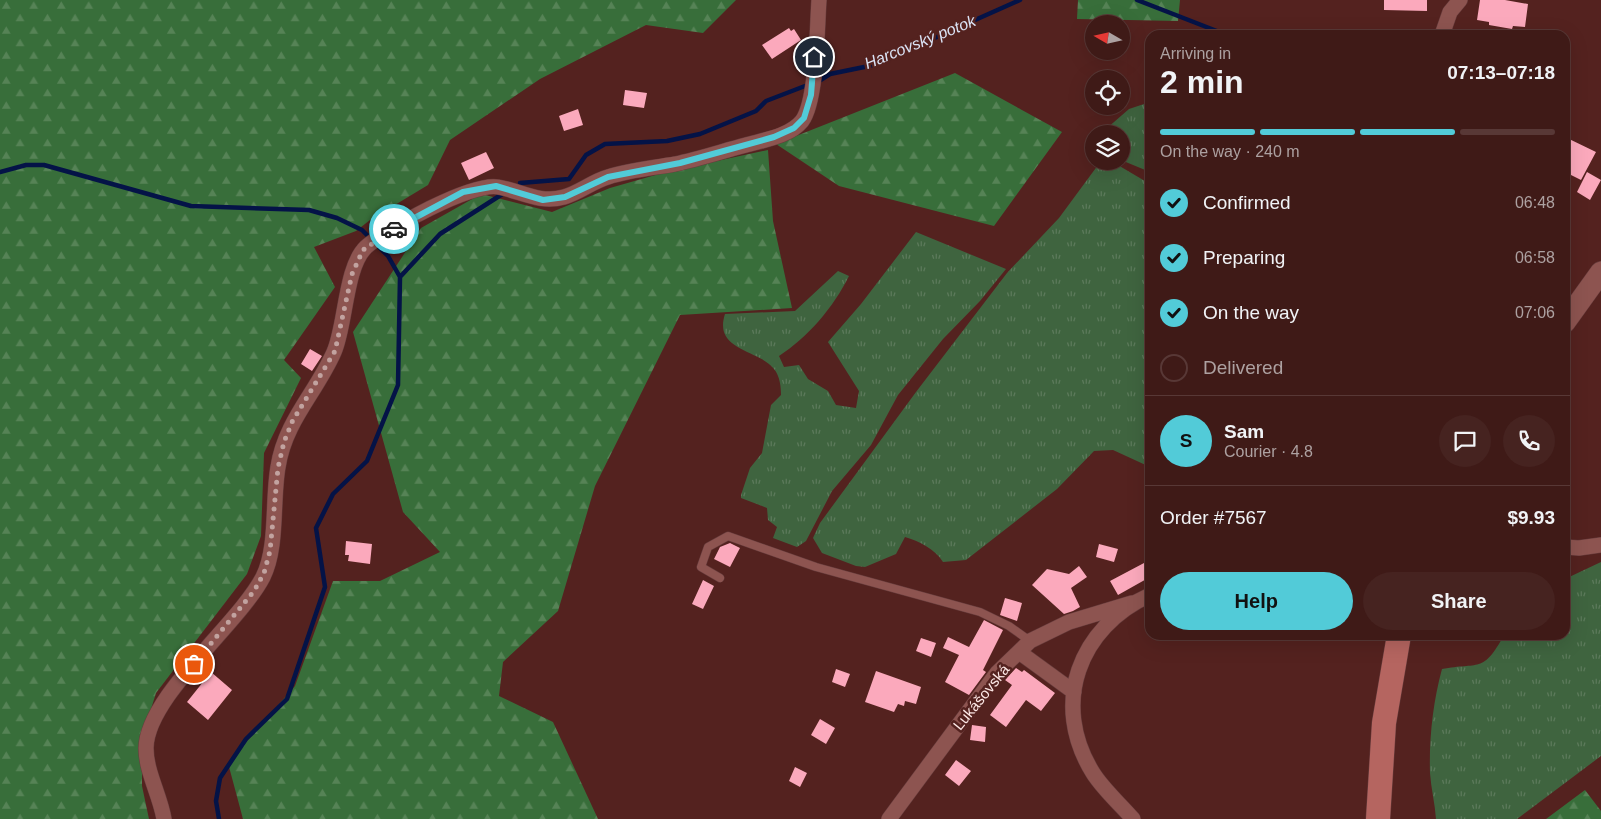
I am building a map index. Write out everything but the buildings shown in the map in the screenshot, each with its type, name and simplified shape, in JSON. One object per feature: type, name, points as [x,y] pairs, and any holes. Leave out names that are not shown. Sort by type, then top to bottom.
[{"type":"main road","points":[[1378,819],[1383,731],[1398,640]]},
{"type":"main road","points":[[1393,672],[1405,640]]},
{"type":"street","points":[[164,819],[147,760],[147,738],[152,721],[182,678],[230,623],[254,591],[264,573],[270,551],[278,468],[284,442],[292,422],[335,351],[352,274],[363,250],[374,241],[463,192],[496,186],[543,200],[565,197],[608,177],[680,163],[774,137],[794,128],[804,118],[811,95],[819,0]]},
{"type":"street","points":[[1444,30],[1450,12],[1460,0]]},
{"type":"street","points":[[1570,315],[1601,272]]},
{"type":"street","points":[[1570,547],[1601,545]]},
{"type":"street","points":[[1133,819],[1093,774],[1081,750],[1072,714],[1074,692],[1082,660],[1092,642],[1112,619],[1132,603],[1145,597]]},
{"type":"street","name":"Lukášovská","points":[[889,819],[997,673],[1030,641],[1069,622],[1132,603]]},
{"type":"street","points":[[1019,652],[1074,692]]},
{"type":"lane","points":[[720,578],[701,567],[708,548],[728,536],[816,567],[980,612],[1009,626],[1030,641]]},
{"type":"green space","points":[[0,0],[736,0],[703,33],[646,25],[540,79],[450,140],[428,185],[370,220],[356,231],[314,247],[335,287],[284,360],[301,378],[264,453],[261,536],[247,574],[156,693],[142,738],[142,786],[149,819],[0,819]]},
{"type":"green space","points":[[1078,0],[1180,0],[1178,21],[1130,20],[1130,15],[1085,15],[1085,19],[1077,19]]},
{"type":"green space","points":[[955,73],[1062,132],[994,226],[839,186],[776,144]]},
{"type":"green space","points":[[1145,104],[1145,170],[1130,164],[1130,125],[1111,125],[1122,115],[1130,115],[1130,109]]},
{"type":"green space","points":[[768,150],[773,221],[792,308],[680,315],[595,486],[558,611],[503,662],[499,696],[553,722],[598,819],[243,819],[228,763],[295,686],[333,581],[380,581],[440,552],[403,512],[353,332],[421,228],[481,194],[552,212],[610,188],[666,172]]},
{"type":"green space","points":[[1094,170],[1126,170],[1145,181],[1145,465],[1113,450],[1094,451],[1057,489],[966,560],[943,562],[936,553],[926,546],[905,537],[896,554],[865,567],[856,566],[822,553],[813,538],[820,523],[916,392],[1007,273],[1059,218]]},
{"type":"green space","points":[[916,232],[1006,269],[980,301],[943,339],[898,395],[871,445],[832,491],[806,541],[797,547],[773,538],[777,527],[768,520],[767,508],[741,498],[741,495],[750,468],[762,453],[771,405],[781,395],[780,382],[778,375],[767,362],[739,348],[725,335],[723,326],[725,314],[795,311],[838,271],[849,276],[843,288],[819,321],[800,340],[779,356],[784,367],[799,365],[808,379],[828,391],[836,405],[856,408],[859,391],[828,342],[861,304]]},
{"type":"green space","points":[[1601,562],[1601,756],[1517,819],[1436,819],[1430,773],[1430,747],[1434,707],[1442,669],[1479,664],[1491,656],[1501,640],[1570,640],[1570,577]]},
{"type":"green space","points":[[1585,790],[1601,811],[1601,819],[1546,819]]},
{"type":"waterway","name":"Harcovský potok","points":[[819,81],[830,74],[874,65],[1020,0]]},
{"type":"waterway","points":[[1137,0],[1214,30]]},
{"type":"waterway","name":"Harcovský potok","points":[[520,183],[569,179],[586,155],[605,144],[667,141],[700,134],[756,111],[766,101],[805,86]]},
{"type":"waterway","points":[[0,172],[26,165],[44,165],[191,206],[309,210],[337,218],[362,230],[388,256],[400,277]]},
{"type":"waterway","name":"Harcovský potok","points":[[219,819],[216,801],[220,778],[246,739],[287,699],[325,587],[316,528],[333,494],[367,461],[398,385],[400,277],[440,234],[504,193]]},
{"type":"way so far","points":[[194,664],[230,623],[254,591],[264,573],[270,551],[278,468],[284,442],[292,422],[335,351],[352,274],[363,250],[382,235],[394,229]]},
{"type":"route","points":[[394,229],[463,192],[496,186],[543,200],[565,197],[608,177],[680,163],[774,137],[794,128],[804,118],[811,95],[814,57]]}]
